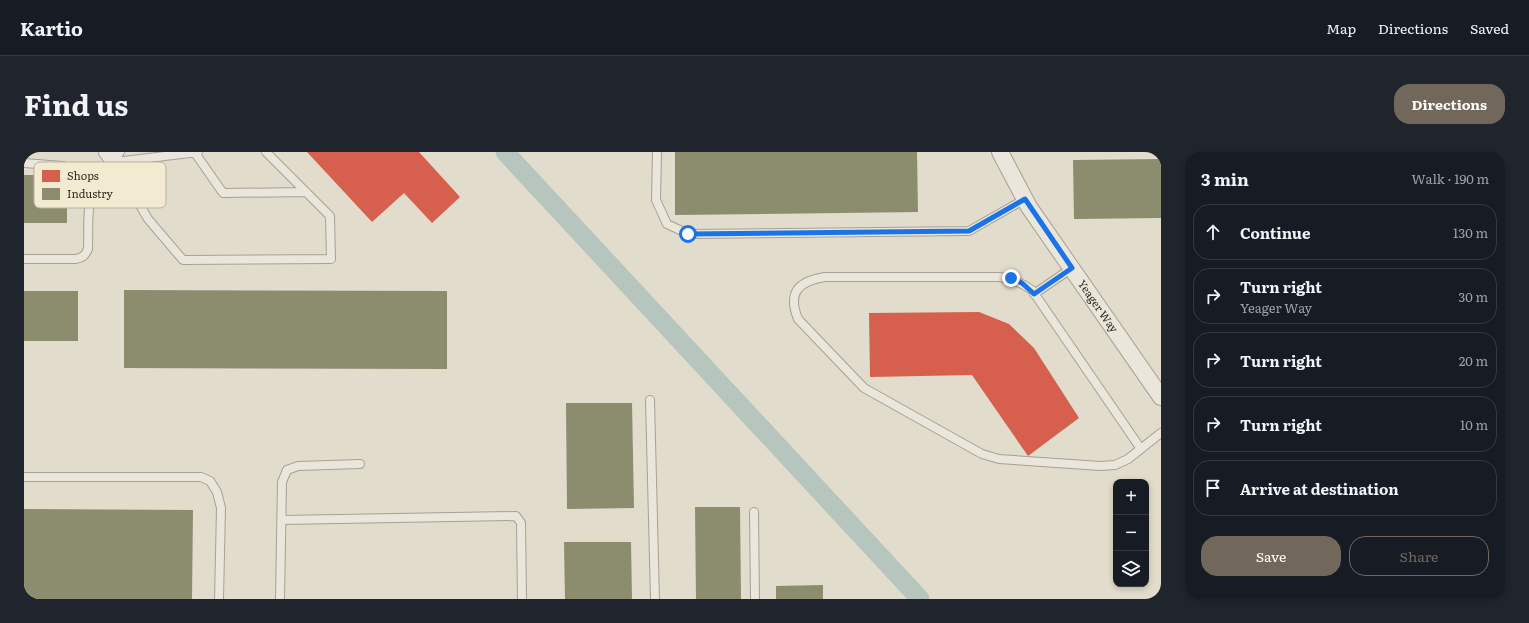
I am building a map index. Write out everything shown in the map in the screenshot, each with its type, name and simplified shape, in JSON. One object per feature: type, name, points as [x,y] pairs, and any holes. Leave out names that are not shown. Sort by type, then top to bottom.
[{"type":"street","name":"Yeager Way","points":[[1000,152],[1025,199],[1161,397]]},
{"type":"lane","points":[[142,208],[148,219],[183,260],[331,259],[330,216],[266,152]]},
{"type":"lane","points":[[657,152],[656,200],[667,224],[688,234],[969,231],[1025,199]]},
{"type":"lane","points":[[114,155],[197,153],[223,193],[306,192]]},
{"type":"lane","points":[[24,163],[34,164]]},
{"type":"lane","points":[[24,259],[75,259],[85,256],[88,249],[89,208]]},
{"type":"lane","points":[[1034,294],[1072,268]]},
{"type":"lane","points":[[1141,449],[1034,294],[1022,283],[1011,278],[825,277],[813,279],[801,285],[794,296],[793,307],[798,319],[864,388],[982,454],[999,459],[1100,466],[1115,465],[1128,459],[1141,449],[1161,433]]},
{"type":"lane","points":[[650,400],[655,599]]},
{"type":"lane","points":[[280,599],[282,482],[287,470],[298,466],[360,464]]},
{"type":"lane","points":[[24,477],[201,477],[210,481],[217,492],[221,508],[219,599]]},
{"type":"lane","points":[[754,512],[755,599]]},
{"type":"lane","points":[[282,520],[516,516],[521,523],[522,599]]},
{"type":"building: Shops","points":[[307,152],[419,152],[460,197],[432,223],[404,193],[372,222]]},
{"type":"building: Shops","points":[[979,312],[1009,324],[1034,348],[1079,418],[1028,456],[972,375],[870,377],[869,313]]},
{"type":"building: Industry","points":[[675,152],[917,152],[918,212],[675,215]]},
{"type":"building: Industry","points":[[1161,159],[1161,218],[1074,219],[1073,160]]},
{"type":"building: Industry","points":[[24,175],[34,175],[34,208],[67,208],[67,223],[24,223]]},
{"type":"building: Industry","points":[[124,290],[447,291],[447,369],[124,368]]},
{"type":"building: Industry","points":[[24,291],[78,291],[78,341],[24,341]]},
{"type":"building: Industry","points":[[566,403],[632,403],[634,508],[567,509]]},
{"type":"building: Industry","points":[[695,507],[740,507],[741,599],[696,599]]},
{"type":"building: Industry","points":[[24,509],[193,510],[192,599],[24,599]]},
{"type":"building: Industry","points":[[564,542],[631,542],[632,599],[565,599]]},
{"type":"building: Industry","points":[[823,585],[823,599],[776,599],[776,586]]},
{"type":"waterway","points":[[505,152],[920,599]]},
{"type":"route","points":[[688,234],[969,231],[1025,199],[1029,208],[1072,268],[1034,294],[1032,290],[1022,283],[1011,278]]}]
